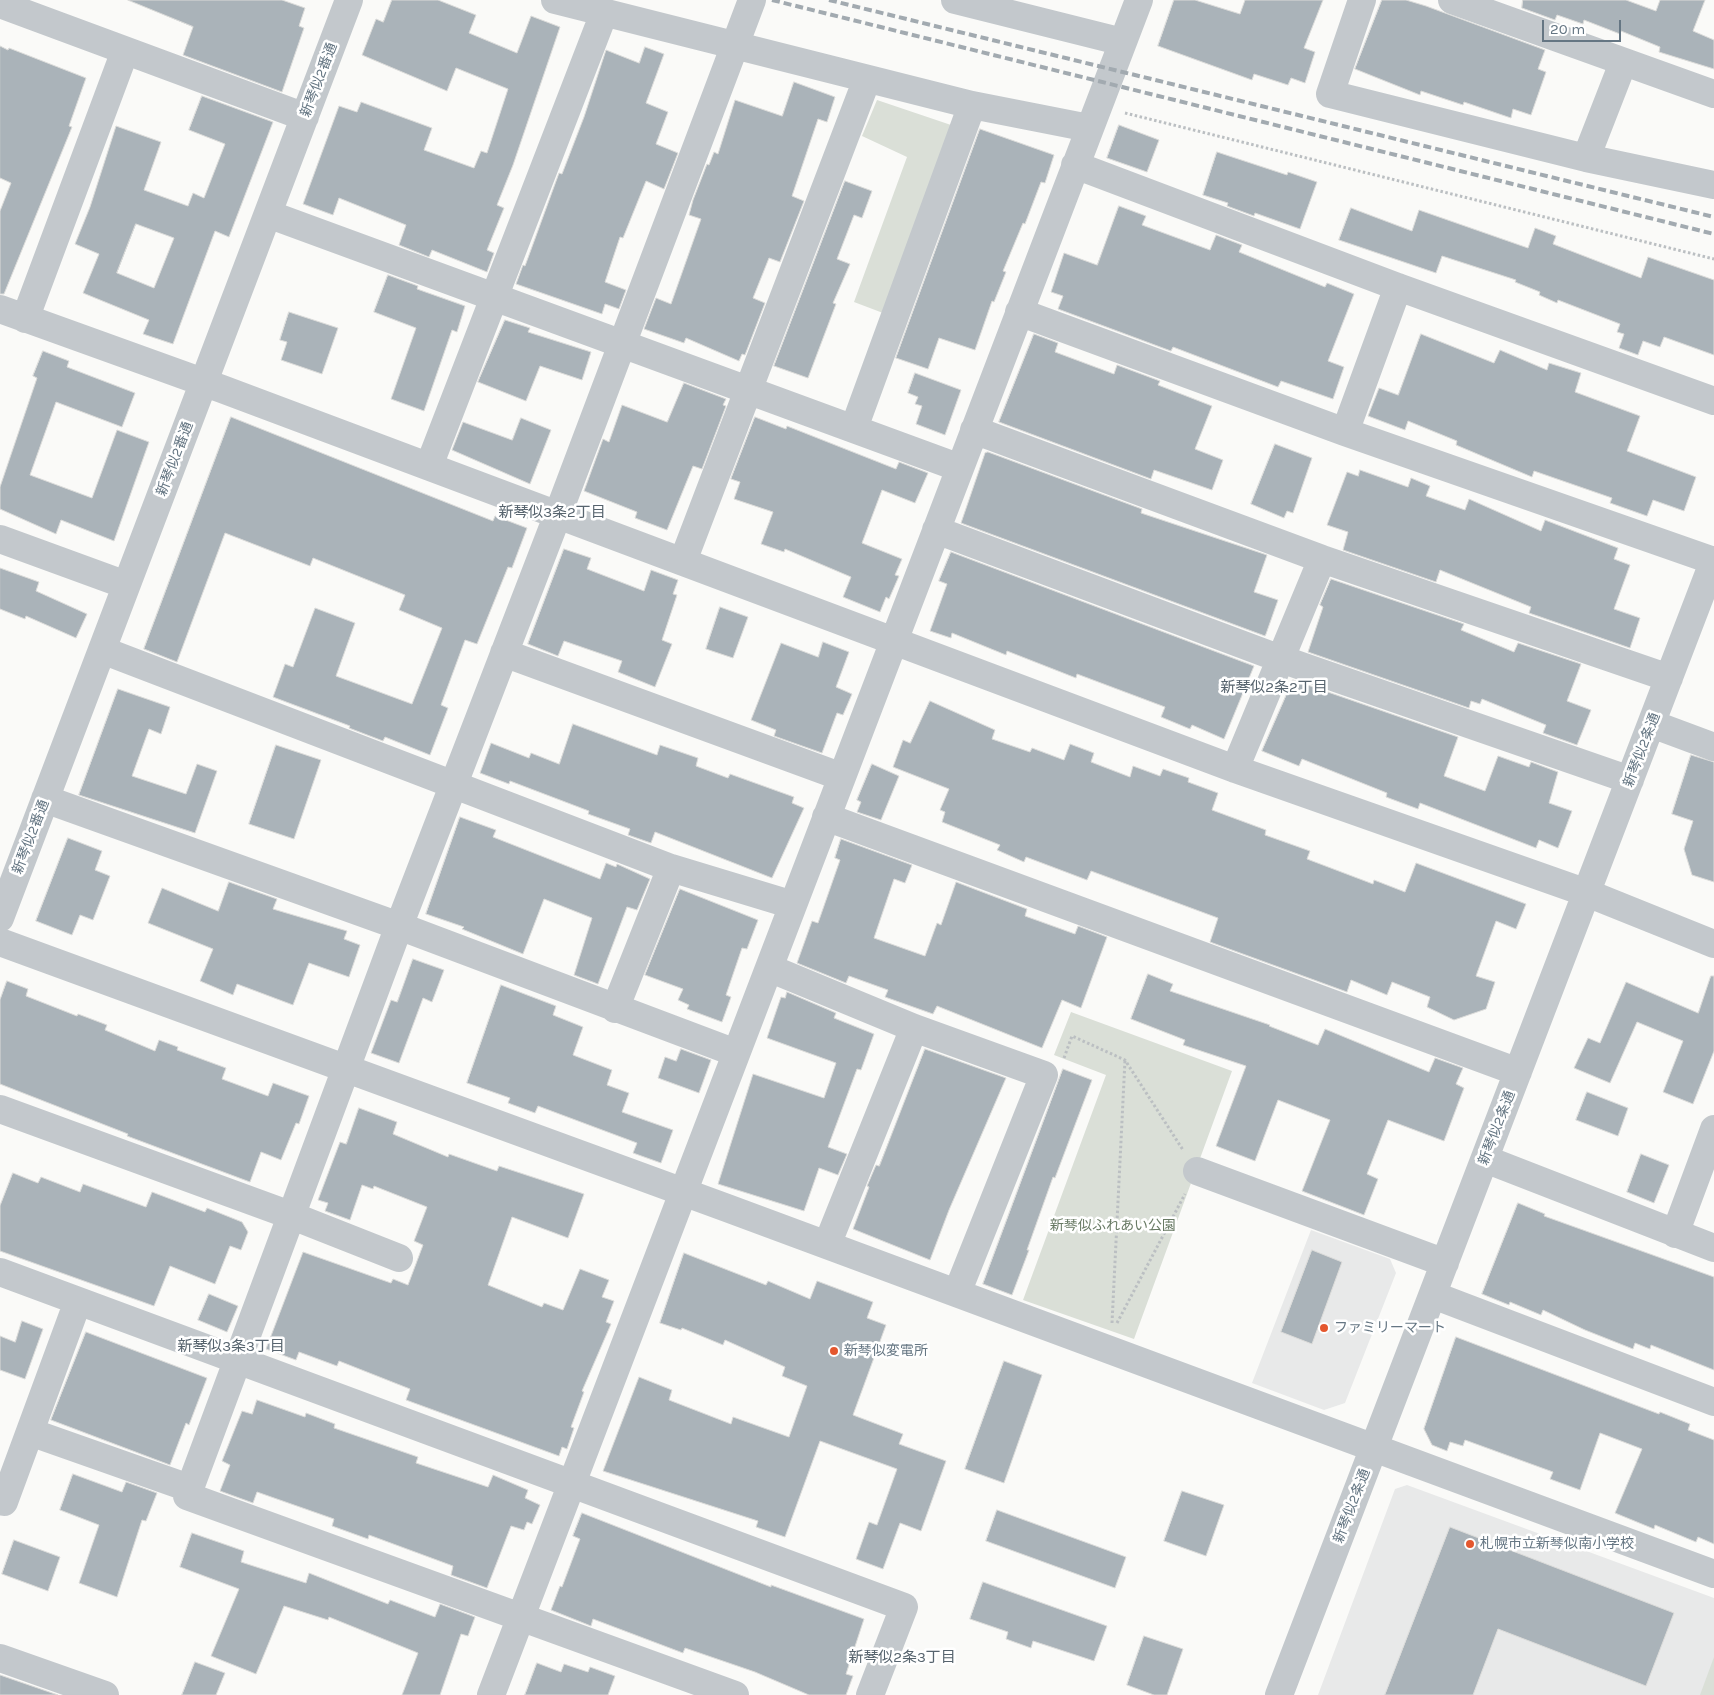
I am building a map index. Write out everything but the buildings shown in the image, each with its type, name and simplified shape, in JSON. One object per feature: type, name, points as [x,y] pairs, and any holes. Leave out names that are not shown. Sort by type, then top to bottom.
[{"type":"street","name":"新琴似2番通","points":[[0,918],[349,0]]},
{"type":"street","points":[[555,0],[972,105],[1089,128]]},
{"type":"street","points":[[736,1695],[187,1496],[290,1215],[453,783],[558,514],[752,0]]},
{"type":"street","points":[[955,0],[1123,42]]},
{"type":"street","points":[[491,1695],[1139,0]]},
{"type":"street","points":[[1362,0],[1330,94],[1586,158],[1714,185]]},
{"type":"street","points":[[1452,0],[1714,94]]},
{"type":"street","points":[[0,4],[305,117]]},
{"type":"street","points":[[429,466],[604,13]]},
{"type":"street","points":[[125,51],[12,314],[204,382],[1235,769],[1587,893],[1714,944]]},
{"type":"street","points":[[1586,158],[1623,62]]},
{"type":"street","points":[[683,561],[867,79]]},
{"type":"street","points":[[854,428],[972,105]]},
{"type":"street","points":[[1075,165],[1398,287],[1714,401]]},
{"type":"street","points":[[268,214],[960,468]]},
{"type":"street","points":[[1345,432],[1398,287]]},
{"type":"street","points":[[1019,312],[1345,432],[1714,560]]},
{"type":"street","points":[[974,430],[1322,559],[1669,678]]},
{"type":"street","points":[[936,530],[1281,659],[1630,780]]},
{"type":"street","points":[[0,539],[126,585]]},
{"type":"street","points":[[1235,769],[1322,559]]},
{"type":"street","name":"新琴似2条通","points":[[1279,1695],[1714,560]]},
{"type":"street","points":[[102,650],[671,868],[793,906]]},
{"type":"street","points":[[504,653],[842,777]]},
{"type":"street","points":[[1652,724],[1714,747]]},
{"type":"street","points":[[45,799],[399,926],[736,1053]]},
{"type":"street","points":[[826,818],[1518,1072]]},
{"type":"street","points":[[615,1009],[671,868]]},
{"type":"street","points":[[0,942],[684,1192],[1714,1574]]},
{"type":"street","points":[[769,968],[914,1028],[1044,1075],[957,1293]]},
{"type":"street","points":[[827,1245],[914,1028]]},
{"type":"street","points":[[0,1109],[290,1215],[399,1258]]},
{"type":"street","points":[[1675,1234],[1714,1129]]},
{"type":"street","points":[[1485,1159],[1714,1248]]},
{"type":"street","points":[[1197,1171],[1445,1263]]},
{"type":"street","points":[[0,1272],[904,1607],[870,1695]]},
{"type":"street","points":[[1433,1295],[1714,1402]]},
{"type":"street","points":[[0,1501],[4,1502],[78,1300]]},
{"type":"street","points":[[30,1432],[189,1488]]},
{"type":"street","points":[[0,1658],[105,1695]]},
{"type":"path","points":[[1122,113],[1714,259]]},
{"type":"path","points":[[1062,1063],[1072,1036],[1125,1060],[1197,1171],[1116,1325]]},
{"type":"path","points":[[1112,1333],[1125,1060]]},
{"type":"shaded area","name":"ファミリーマート","points":[[1311,1230],[1390,1259],[1396,1273],[1345,1403],[1324,1410],[1252,1383]]},
{"type":"shaded area","name":"札幌市立新琴似南小学校","points":[[1407,1485],[1714,1598],[1714,1695],[1318,1695],[1395,1489]]},
{"type":"green space","points":[[877,100],[954,126],[883,313],[854,302],[907,157],[862,136]]},
{"type":"green space","name":"新琴似ふれあい公園","points":[[1071,1012],[1232,1071],[1134,1339],[1023,1300],[1106,1075],[1054,1055]]},
{"type":"green space","points":[[1714,1657],[1714,1695],[1700,1695]]},
{"type":"railway","points":[[772,0],[1714,234]]},
{"type":"railway","points":[[829,0],[1714,217]]},
{"type":"place","name":"ファミリーマート","points":[[1324,1328]]},
{"type":"place","name":"新琴似変電所","points":[[834,1351]]},
{"type":"place","name":"札幌市立新琴似南小学校","points":[[1470,1544]]},
{"type":"district","name":"新琴似3条2丁目","points":[[552,513]]},
{"type":"district","name":"新琴似2条2丁目","points":[[1274,688]]},
{"type":"district","name":"新琴似3条3丁目","points":[[231,1347]]},
{"type":"district","name":"新琴似2条3丁目","points":[[902,1658]]}]
